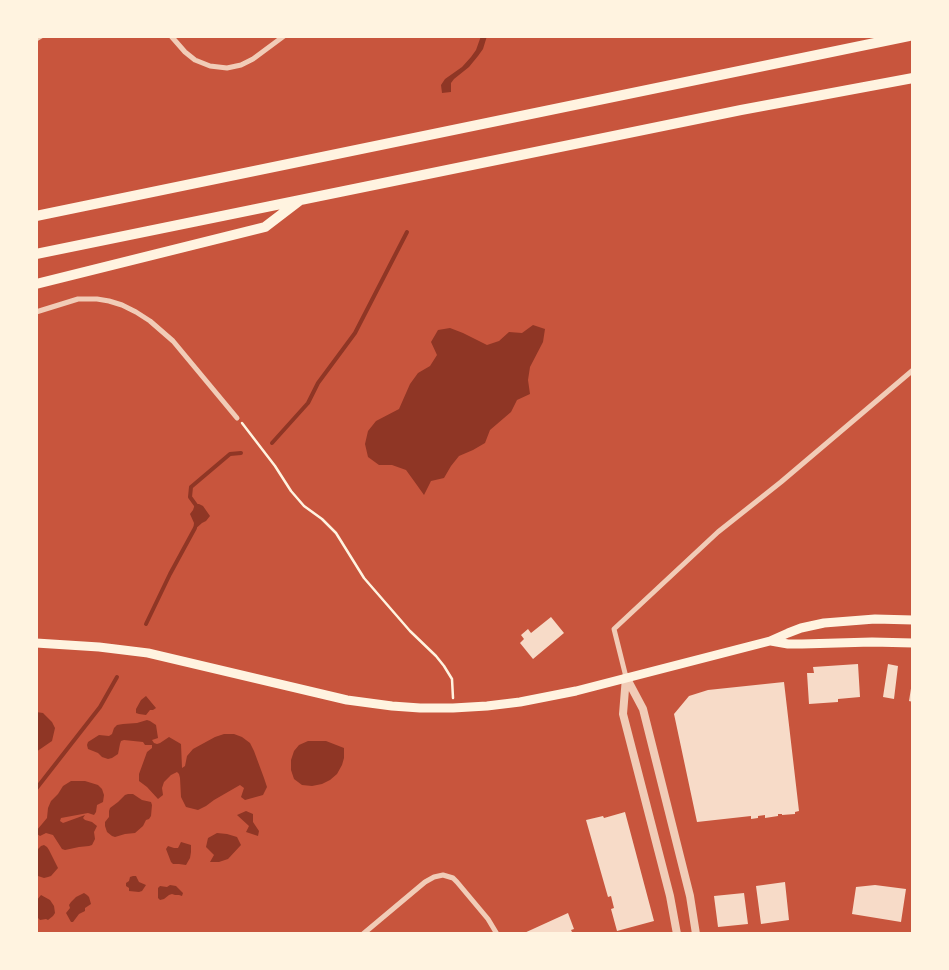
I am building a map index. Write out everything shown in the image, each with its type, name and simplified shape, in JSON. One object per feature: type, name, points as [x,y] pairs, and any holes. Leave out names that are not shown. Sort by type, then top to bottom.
[{"type":"highway","points":[[36,216],[909,36]]},
{"type":"highway","points":[[36,254],[741,110],[913,78]]},
{"type":"highway","points":[[36,284],[265,227],[302,199]]},
{"type":"main road","points":[[37,644],[69,644],[148,653],[346,700],[392,706],[453,708],[488,706],[548,697],[770,641],[788,632],[824,623],[875,619],[913,620]]},
{"type":"main road","points":[[770,641],[788,644],[913,643]]},
{"type":"street","points":[[36,39],[41,36]]},
{"type":"street","points":[[171,36],[195,60],[210,66],[227,68],[241,65],[253,59],[284,36]]},
{"type":"street","points":[[36,312],[78,299],[109,301],[136,312],[150,321],[172,341],[238,418]]},
{"type":"street","points":[[696,934],[690,896],[643,709],[626,677],[614,630],[718,532],[781,482],[913,370]]},
{"type":"street","points":[[626,677],[623,714],[668,889],[677,934]]},
{"type":"street","points":[[364,934],[425,882],[443,875],[453,878],[457,882],[488,919],[497,934]]},
{"type":"path","points":[[238,418],[275,466],[291,491],[304,506],[331,528],[364,578],[410,631],[444,666],[452,679],[453,708]]},
{"type":"shaded area","points":[[481,36],[487,36],[483,49],[469,67],[451,83],[451,92],[442,93],[441,85],[445,79],[462,67],[471,57],[476,50]]},
{"type":"shaded area","points":[[533,325],[545,329],[543,342],[530,367],[528,380],[530,394],[517,400],[511,412],[490,430],[485,443],[459,456],[444,478],[431,481],[424,495],[406,470],[392,465],[379,465],[368,457],[365,444],[368,431],[376,421],[399,409],[410,384],[418,373],[430,366],[437,355],[431,342],[438,330],[450,328],[487,345],[499,341],[509,332],[522,333]]},
{"type":"shaded area","points":[[195,504],[203,506],[210,516],[193,531],[194,523],[190,514]]},
{"type":"shaded area","points":[[146,696],[156,708],[150,710],[146,715],[136,713],[141,700]]},
{"type":"shaded area","points":[[36,712],[43,713],[55,728],[52,741],[36,752]]},
{"type":"shaded area","points":[[147,720],[156,725],[158,738],[152,740],[154,743],[160,743],[169,737],[181,744],[182,768],[185,766],[187,756],[193,749],[215,737],[224,734],[234,734],[242,737],[250,743],[264,778],[267,787],[263,795],[245,800],[241,797],[244,788],[240,785],[198,810],[186,807],[181,797],[180,778],[177,772],[164,782],[162,788],[163,795],[158,799],[139,781],[139,774],[147,752],[152,748],[152,745],[124,740],[121,741],[118,754],[108,759],[88,749],[88,742],[99,735],[109,736],[117,725]]},
{"type":"shaded area","points":[[308,741],[326,741],[344,748],[344,758],[337,774],[322,784],[302,785],[294,779],[291,770],[291,760],[294,751],[299,745]]},
{"type":"shaded area","points":[[71,781],[85,781],[98,785],[104,795],[103,802],[97,805],[94,815],[88,813],[61,818],[60,821],[63,823],[85,815],[83,818],[85,820],[97,826],[92,845],[65,850],[62,849],[53,835],[46,833],[40,836],[37,834],[37,830],[47,818],[51,801],[63,786]]},
{"type":"shaded area","points":[[128,794],[133,794],[142,800],[151,802],[151,816],[135,833],[112,836],[107,832],[105,826],[110,808]]},
{"type":"shaded area","points":[[246,811],[253,814],[253,822],[259,831],[258,836],[246,832],[249,826],[237,815]]},
{"type":"shaded area","points":[[217,833],[237,837],[241,845],[228,859],[210,862],[214,855],[206,847],[208,838]]},
{"type":"shaded area","points":[[181,842],[191,845],[190,858],[186,865],[173,864],[166,849],[168,846],[178,848]]},
{"type":"shaded area","points":[[44,845],[49,850],[58,868],[51,876],[44,878],[38,876],[36,878],[36,851]]},
{"type":"shaded area","points":[[136,876],[139,882],[146,885],[142,891],[129,891],[129,888],[126,886],[130,877]]},
{"type":"shaded area","points":[[170,885],[176,886],[183,893],[182,896],[172,894],[160,900],[158,898],[158,888]]},
{"type":"shaded area","points":[[84,893],[89,897],[91,904],[71,922],[66,913],[70,908],[69,905],[76,897]]},
{"type":"shaded area","points":[[41,895],[50,900],[54,906],[55,913],[48,920],[40,920],[36,916],[37,900]]},
{"type":"building","points":[[551,617],[564,633],[533,659],[520,643],[524,639],[521,635],[528,629],[531,633]]},
{"type":"building","points":[[858,664],[860,697],[838,699],[838,702],[809,704],[807,673],[814,673],[813,667]]},
{"type":"building","points":[[888,664],[898,666],[894,699],[883,697]]},
{"type":"building","points":[[784,682],[799,811],[795,812],[795,814],[778,814],[778,816],[765,818],[765,815],[751,819],[751,816],[697,822],[674,714],[689,696],[708,690]]},
{"type":"building","points":[[913,682],[913,702],[909,701]]},
{"type":"building","points":[[625,812],[654,921],[617,931],[611,909],[614,908],[611,896],[608,897],[586,820],[603,816],[604,818]]},
{"type":"building","points":[[785,882],[789,920],[761,924],[756,886]]},
{"type":"building","points":[[875,885],[906,889],[901,922],[852,914],[856,887]]},
{"type":"building","points":[[744,893],[748,924],[718,927],[714,896]]},
{"type":"building","points":[[568,913],[574,929],[571,930],[573,934],[522,934]]},
{"type":"waterway","points":[[272,443],[308,403],[318,383],[355,333],[407,232]]},
{"type":"waterway","points":[[198,508],[190,497],[191,487],[230,454],[241,453]]},
{"type":"waterway","points":[[146,624],[195,528]]},
{"type":"waterway","points":[[36,789],[100,707],[117,677]]}]
